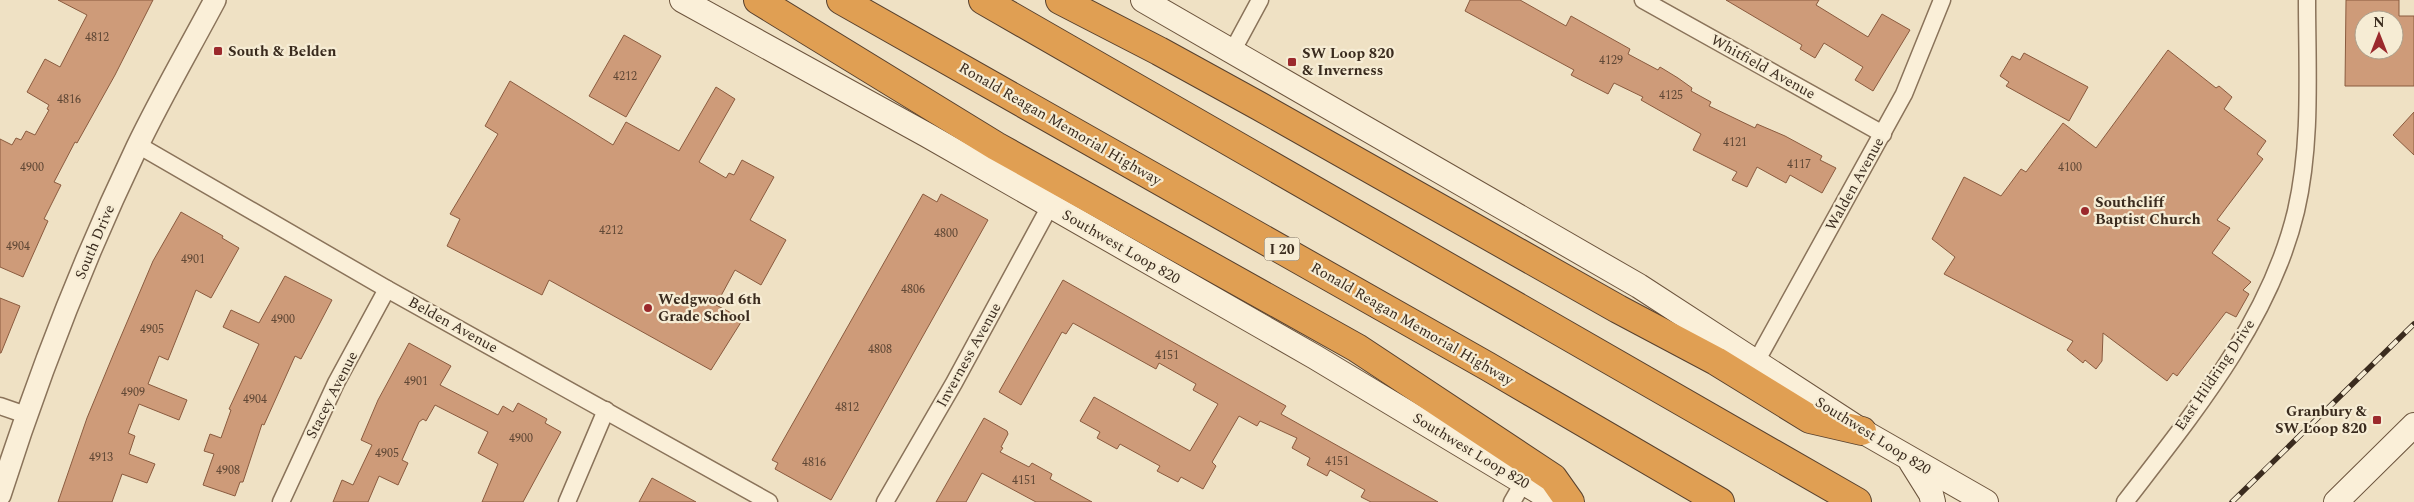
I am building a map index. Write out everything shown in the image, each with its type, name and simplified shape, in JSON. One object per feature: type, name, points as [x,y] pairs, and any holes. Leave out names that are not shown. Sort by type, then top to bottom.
[{"type":"highway","points":[[758,0],[996,146],[1357,348],[1553,478],[1570,502]]},
{"type":"highway","name":"Ronald Reagan Memorial Highway","points":[[841,0],[1478,361],[1720,502]]},
{"type":"highway","points":[[983,0],[1857,502]]},
{"type":"highway","points":[[1060,0],[1159,51],[1626,314],[1682,342],[1810,419],[1862,431]]},
{"type":"main road","name":"Southwest Loop 820","points":[[682,0],[927,135],[1315,357],[1517,492],[1556,502]]},
{"type":"main road","name":"Southwest Loop 820","points":[[1143,0],[1233,50],[1639,286],[1862,431],[1986,502]]},
{"type":"main road","points":[[2336,502],[2414,425]]},
{"type":"main road","points":[[1910,460],[1931,494],[1933,502]]},
{"type":"street","name":"South Drive","points":[[0,495],[50,349],[138,145],[215,0]]},
{"type":"street","points":[[1233,50],[1260,0]]},
{"type":"street","name":"Whitfield Avenue","points":[[1643,0],[1882,134]]},
{"type":"street","name":"Walden Avenue","points":[[1756,362],[1904,94],[1942,0]]},
{"type":"street","name":"East Hildring Drive","points":[[2125,502],[2240,343],[2272,283],[2283,253],[2296,212],[2304,158],[2307,114],[2307,0]]},
{"type":"street","name":"Belden Avenue","points":[[138,145],[387,289],[769,502]]},
{"type":"street","name":"Inverness Avenue","points":[[886,502],[954,383],[1050,206]]},
{"type":"street","name":"Stacey Avenue","points":[[281,502],[336,383],[387,289]]},
{"type":"street","points":[[0,406],[26,415]]},
{"type":"street","points":[[567,502],[606,410]]},
{"type":"building","points":[[58,0],[153,0],[115,75],[77,143],[75,142],[54,182],[61,185],[44,219],[48,221],[23,277],[0,267],[0,139],[12,145],[16,138],[21,140],[26,131],[35,135],[49,110],[47,109],[49,105],[27,92],[45,59],[60,67],[87,15]]},
{"type":"building","points":[[1470,0],[1520,0],[1566,26],[1571,16],[1630,49],[1628,54],[1658,70],[1660,67],[1678,78],[1692,88],[1691,91],[1711,102],[1709,106],[1755,128],[1757,124],[1785,136],[1822,156],[1820,160],[1836,168],[1822,193],[1790,175],[1786,183],[1757,167],[1747,187],[1732,180],[1737,172],[1693,150],[1701,134],[1641,100],[1643,97],[1614,83],[1608,94],[1571,75],[1574,70],[1465,11]]},
{"type":"building","points":[[1726,0],[1819,0],[1816,5],[1868,37],[1882,14],[1910,30],[1873,91],[1855,80],[1863,67],[1824,43],[1815,58],[1800,49],[1802,45]]},
{"type":"building","points":[[2346,0],[2399,0],[2399,10],[2354,10],[2354,60],[2404,60],[2404,16],[2414,16],[2414,86],[2345,86]]},
{"type":"building","points":[[624,35],[661,56],[626,117],[589,96]]},
{"type":"building","name":"Southcliff Baptist Church","points":[[2168,50],[2216,88],[2219,86],[2232,97],[2224,109],[2266,141],[2257,154],[2263,159],[2217,220],[2230,228],[2212,253],[2251,282],[2243,290],[2249,294],[2236,317],[2226,312],[2177,376],[2173,373],[2167,381],[2103,333],[2102,361],[2096,369],[2085,360],[2083,363],[2067,350],[2073,341],[1944,274],[1955,257],[1932,239],[1964,177],[2001,196],[2021,169],[2026,172],[2063,123],[2096,148]]},
{"type":"building","points":[[2024,53],[2088,87],[2069,121],[2006,86],[2009,82],[2000,76],[2012,56],[2020,60]]},
{"type":"building","points":[[510,81],[613,145],[626,122],[679,151],[716,87],[735,99],[699,162],[726,178],[729,173],[734,175],[742,160],[774,177],[750,220],[786,240],[761,285],[735,270],[716,305],[743,319],[711,370],[549,280],[542,295],[447,246],[460,219],[450,214],[498,134],[485,126]]},
{"type":"building","points":[[2414,112],[2414,155],[2393,135]]},
{"type":"building","points":[[923,194],[937,202],[941,194],[988,220],[831,500],[775,469],[778,463],[772,460]]},
{"type":"building","points":[[181,212],[223,236],[222,238],[239,248],[211,298],[196,290],[168,360],[159,356],[148,384],[187,400],[179,420],[139,404],[128,433],[135,436],[129,454],[155,464],[147,483],[122,474],[112,502],[58,502],[87,418],[116,348],[153,261]]},
{"type":"building","points":[[285,276],[332,300],[301,359],[295,356],[264,425],[262,424],[243,482],[240,482],[235,496],[203,485],[214,454],[204,451],[210,434],[221,438],[231,410],[229,409],[259,344],[223,327],[231,310],[259,323]]},
{"type":"building","points":[[1063,280],[1286,406],[1281,414],[1438,502],[1371,502],[1361,497],[1365,490],[1330,470],[1327,476],[1307,465],[1310,458],[1292,448],[1297,438],[1260,421],[1257,426],[1239,416],[1212,462],[1216,466],[1203,489],[1181,477],[1178,482],[1157,471],[1160,466],[1120,444],[1117,449],[1097,438],[1100,432],[1080,421],[1094,397],[1190,451],[1218,404],[1193,390],[1196,384],[1159,363],[1156,369],[1073,323],[1066,334],[1062,332],[1021,405],[999,392]]},
{"type":"building","points":[[0,298],[20,306],[1,353],[0,353]]},
{"type":"building","points":[[409,343],[451,366],[440,385],[498,415],[503,406],[513,412],[518,403],[547,419],[545,423],[561,432],[523,502],[482,502],[498,464],[478,453],[488,432],[435,405],[426,421],[423,419],[419,422],[402,460],[408,463],[398,485],[379,476],[368,502],[333,502],[342,480],[353,485],[372,445],[361,440],[378,400]]},
{"type":"building","points":[[984,418],[1007,431],[1008,434],[1000,452],[1029,467],[1032,463],[1052,474],[1050,479],[1092,502],[1036,502],[982,473],[966,502],[936,502]]},
{"type":"building","points":[[652,478],[696,502],[639,502]]},
{"type":"railway","points":[[2232,502],[2414,324]]},
{"type":"place","name":"South & Belden","points":[[218,51]]},
{"type":"place","name":"SW Loop 820 & Inverness","points":[[1292,62]]},
{"type":"place","name":"Southcliff Baptist Church","points":[[2085,211]]},
{"type":"place","name":"Wedgwood 6th Grade School","points":[[648,308]]},
{"type":"place","name":"Granbury & SW Loop 820","points":[[2377,420]]}]
